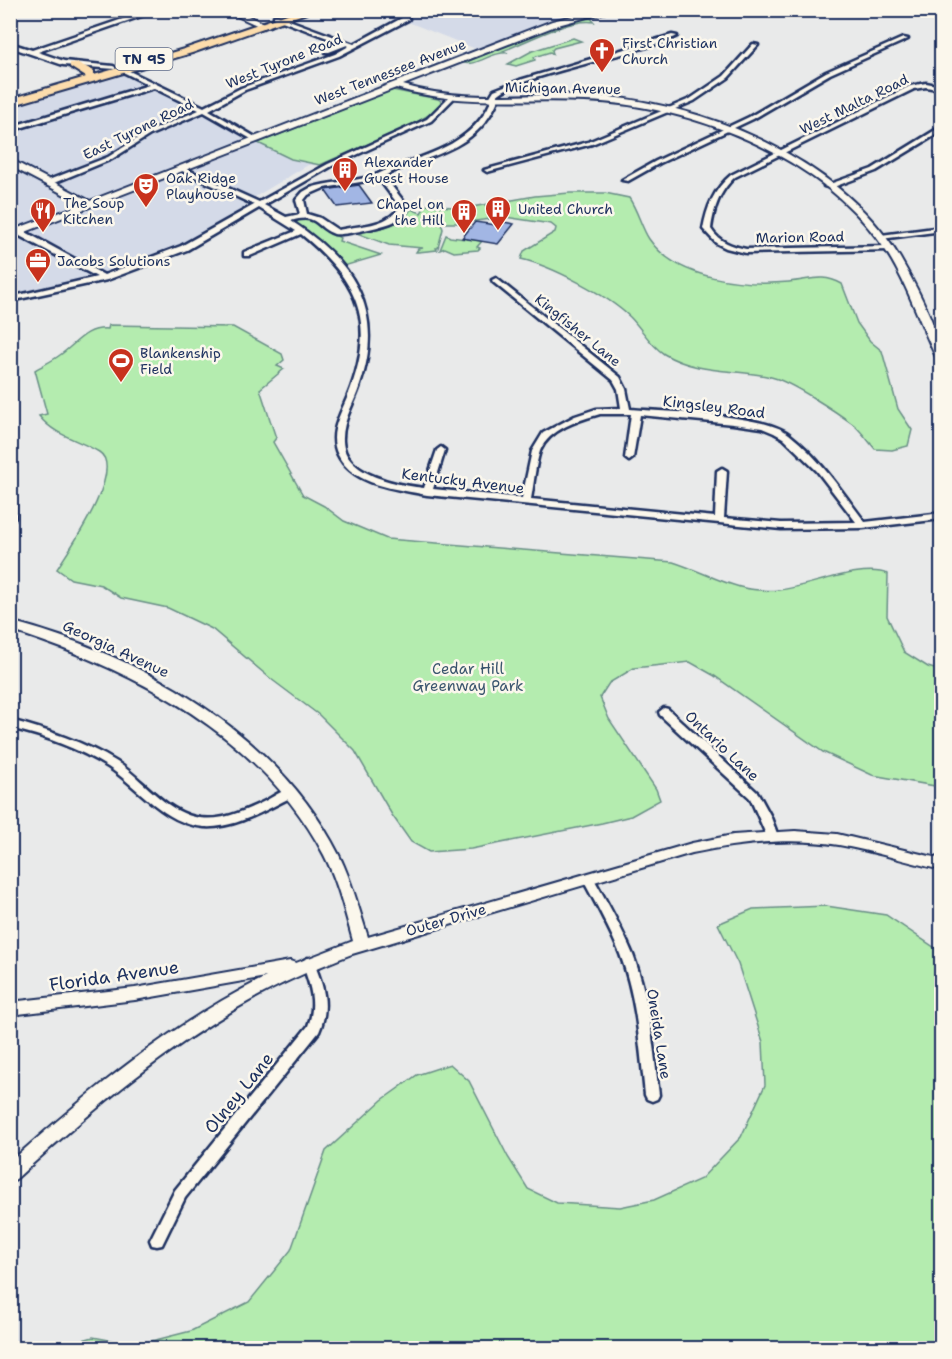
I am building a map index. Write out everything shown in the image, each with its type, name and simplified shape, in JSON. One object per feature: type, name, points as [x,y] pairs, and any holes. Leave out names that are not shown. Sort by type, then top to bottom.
[{"type":"highway","name":"TN 95","points":[[279,19],[296,10]]},
{"type":"highway","name":"TN 95","points":[[10,103],[310,10]]},
{"type":"highway","points":[[74,65],[88,70],[90,72],[88,75]]},
{"type":"highway","name":"TN 95","points":[[10,98],[88,75],[118,69]]},
{"type":"street","points":[[30,53],[156,10]]},
{"type":"street","points":[[227,10],[262,24]]},
{"type":"street","name":"West Tyrone Road","points":[[204,110],[243,89],[337,55],[355,46],[385,28],[406,19],[404,13],[399,10]]},
{"type":"street","name":"West Tennessee Avenue","points":[[15,234],[88,203],[182,169],[555,23],[610,10]]},
{"type":"street","points":[[809,10],[831,10]]},
{"type":"street","points":[[279,19],[355,46]]},
{"type":"street","points":[[303,214],[300,200],[308,191],[379,176],[463,139],[477,130],[493,110],[495,100],[492,98],[496,91],[674,36]]},
{"type":"street","points":[[626,180],[768,108],[800,88],[904,39]]},
{"type":"street","points":[[327,51],[346,43]]},
{"type":"street","points":[[10,45],[74,65],[118,69],[156,85],[255,139]]},
{"type":"street","points":[[487,170],[581,147],[672,110],[717,85],[755,45]]},
{"type":"street","points":[[10,129],[156,85]]},
{"type":"street","name":"Michigan Avenue","points":[[395,85],[414,92],[452,98],[593,99],[672,110],[728,129],[779,154],[828,186],[861,214],[881,237],[903,274],[942,358]]},
{"type":"street","name":"West Malta Road","points":[[714,239],[707,229],[711,206],[718,190],[733,177],[912,87],[942,88]]},
{"type":"street","points":[[10,300],[104,278],[184,248],[330,165],[429,120],[452,98]]},
{"type":"street","name":"East Tyrone Road","points":[[49,183],[110,158],[148,134],[204,110]]},
{"type":"street","points":[[828,186],[874,170],[942,128]]},
{"type":"street","points":[[10,162],[88,203]]},
{"type":"street","name":"Kentucky Avenue","points":[[182,169],[285,220],[302,231],[340,267],[357,294],[363,312],[366,336],[364,361],[338,429],[340,450],[356,470],[378,482],[428,492],[781,526],[863,525],[942,516]]},
{"type":"street","points":[[10,172],[77,208]]},
{"type":"street","points":[[285,220],[303,214],[317,218],[337,232],[383,224],[400,213],[403,203],[379,176]]},
{"type":"street","points":[[38,187],[49,183]]},
{"type":"street","points":[[62,200],[73,195]]},
{"type":"street","points":[[881,237],[942,229]]},
{"type":"street","points":[[247,254],[302,231]]},
{"type":"street","points":[[15,234],[104,278]]},
{"type":"street","name":"Marion Road","points":[[714,239],[724,245],[746,251],[888,248]]},
{"type":"street","name":"Kingfisher Lane","points":[[496,280],[617,379],[622,390],[626,411]]},
{"type":"street","points":[[928,330],[942,330]]},
{"type":"street","name":"Kingsley Road","points":[[526,502],[536,452],[546,435],[578,418],[599,411],[626,411],[733,421],[764,426],[777,431],[786,436],[820,469],[863,525]]},
{"type":"street","points":[[629,458],[636,412]]},
{"type":"street","points":[[428,492],[441,450]]},
{"type":"street","points":[[718,521],[722,471]]},
{"type":"street","points":[[10,495],[10,518]]},
{"type":"street","name":"Georgia Avenue","points":[[10,625],[46,635],[98,655],[171,693],[222,729],[267,768],[312,822],[331,854],[362,944]]},
{"type":"street","name":"Ontario Lane","points":[[664,712],[754,795],[772,836]]},
{"type":"street","points":[[10,724],[55,738],[103,760],[174,813],[191,821],[214,823],[234,819],[290,793]]},
{"type":"street","name":"Outer Drive","points":[[10,1174],[102,1095],[155,1054],[236,1000],[308,963],[362,944],[697,847],[772,836],[857,843],[942,865]]},
{"type":"street","name":"Oneida Lane","points":[[589,879],[626,955],[634,981],[642,1014],[652,1095]]},
{"type":"street","name":"Florida Avenue","points":[[11,1009],[135,994],[308,963]]},
{"type":"street","name":"Olney Lane","points":[[158,1240],[180,1194],[314,1028],[321,1002],[308,963]]},
{"type":"street","points":[[222,980],[233,988],[236,1000]]},
{"type":"shaded area","points":[[406,11],[596,11],[540,24],[476,49],[408,22],[412,18]]},
{"type":"shaded area","points":[[125,75],[146,84],[145,88],[149,90],[158,90],[194,109],[193,112],[199,115],[208,116],[242,136],[244,139],[241,142],[250,146],[258,143],[291,159],[322,165],[308,165],[245,203],[247,207],[243,210],[159,255],[110,273],[11,295],[11,107]]},
{"type":"green space","points":[[583,18],[591,18],[594,22],[561,27],[503,51],[508,53],[464,63],[542,31]]},
{"type":"green space","points":[[573,38],[581,41],[554,48],[553,54],[550,52],[534,57],[535,60],[516,66],[508,64],[532,51]]},
{"type":"green space","points":[[392,90],[438,99],[442,102],[432,113],[412,125],[320,165],[291,159],[258,143]]},
{"type":"green space","points":[[605,193],[629,198],[649,239],[661,253],[676,264],[694,272],[752,283],[822,278],[842,284],[857,323],[870,341],[882,351],[898,409],[912,430],[908,446],[892,450],[875,449],[854,425],[814,398],[779,380],[703,368],[664,354],[630,317],[608,300],[563,275],[521,259],[524,251],[555,232],[556,228],[551,224],[505,217],[461,223],[441,223],[443,229],[437,250],[418,252],[416,252],[418,249],[423,248],[389,245],[351,231],[359,229],[360,232],[388,226],[407,215],[411,209],[421,213],[426,205],[466,208],[535,196]]},
{"type":"green space","points":[[300,219],[314,221],[340,238],[339,241],[381,255],[344,266],[323,244],[296,223]]},
{"type":"green space","points":[[446,235],[482,241],[477,247],[480,248],[478,250],[454,252],[445,248],[440,250]]},
{"type":"green space","name":"Cedar Hill Greenway Park","points":[[109,325],[233,327],[282,354],[284,360],[277,366],[284,369],[260,389],[276,438],[273,442],[303,495],[324,506],[344,521],[387,539],[673,562],[737,586],[764,590],[791,588],[864,571],[888,574],[887,616],[904,652],[928,667],[941,671],[941,787],[872,775],[823,752],[713,675],[690,662],[634,668],[609,683],[600,697],[609,719],[656,789],[660,800],[631,816],[602,823],[471,849],[429,852],[411,842],[392,815],[355,751],[319,715],[271,679],[212,629],[168,608],[121,598],[101,585],[71,579],[57,569],[93,510],[106,475],[105,461],[99,452],[53,429],[39,416],[47,414],[35,370],[57,357],[88,333],[108,329]]},
{"type":"green space","points":[[826,906],[886,915],[941,952],[941,1348],[55,1348],[93,1337],[136,1345],[191,1331],[249,1302],[291,1250],[326,1151],[382,1100],[417,1075],[450,1064],[469,1081],[508,1157],[528,1189],[557,1203],[620,1207],[654,1200],[701,1179],[741,1137],[765,1085],[763,1042],[738,964],[718,924],[753,909]]},
{"type":"building","name":"Alexander Guest House","points":[[359,185],[372,203],[337,207],[325,190]]},
{"type":"building","name":"United Church","points":[[499,221],[514,224],[498,244],[462,238],[475,222],[496,225]]},
{"type":"place","name":"First Christian Church","points":[[602,74]]},
{"type":"place","name":"Alexander Guest House","points":[[345,193]]},
{"type":"place","name":"Oak Ridge Playhouse","points":[[146,209]]},
{"type":"place","name":"United Church","points":[[498,232]]},
{"type":"place","name":"The Soup Kitchen","points":[[43,234]]},
{"type":"place","name":"Chapel on the Hill","points":[[464,235]]},
{"type":"place","name":"Jacobs Solutions","points":[[38,284]]},
{"type":"place","name":"Blankenship Field","points":[[121,384]]}]
